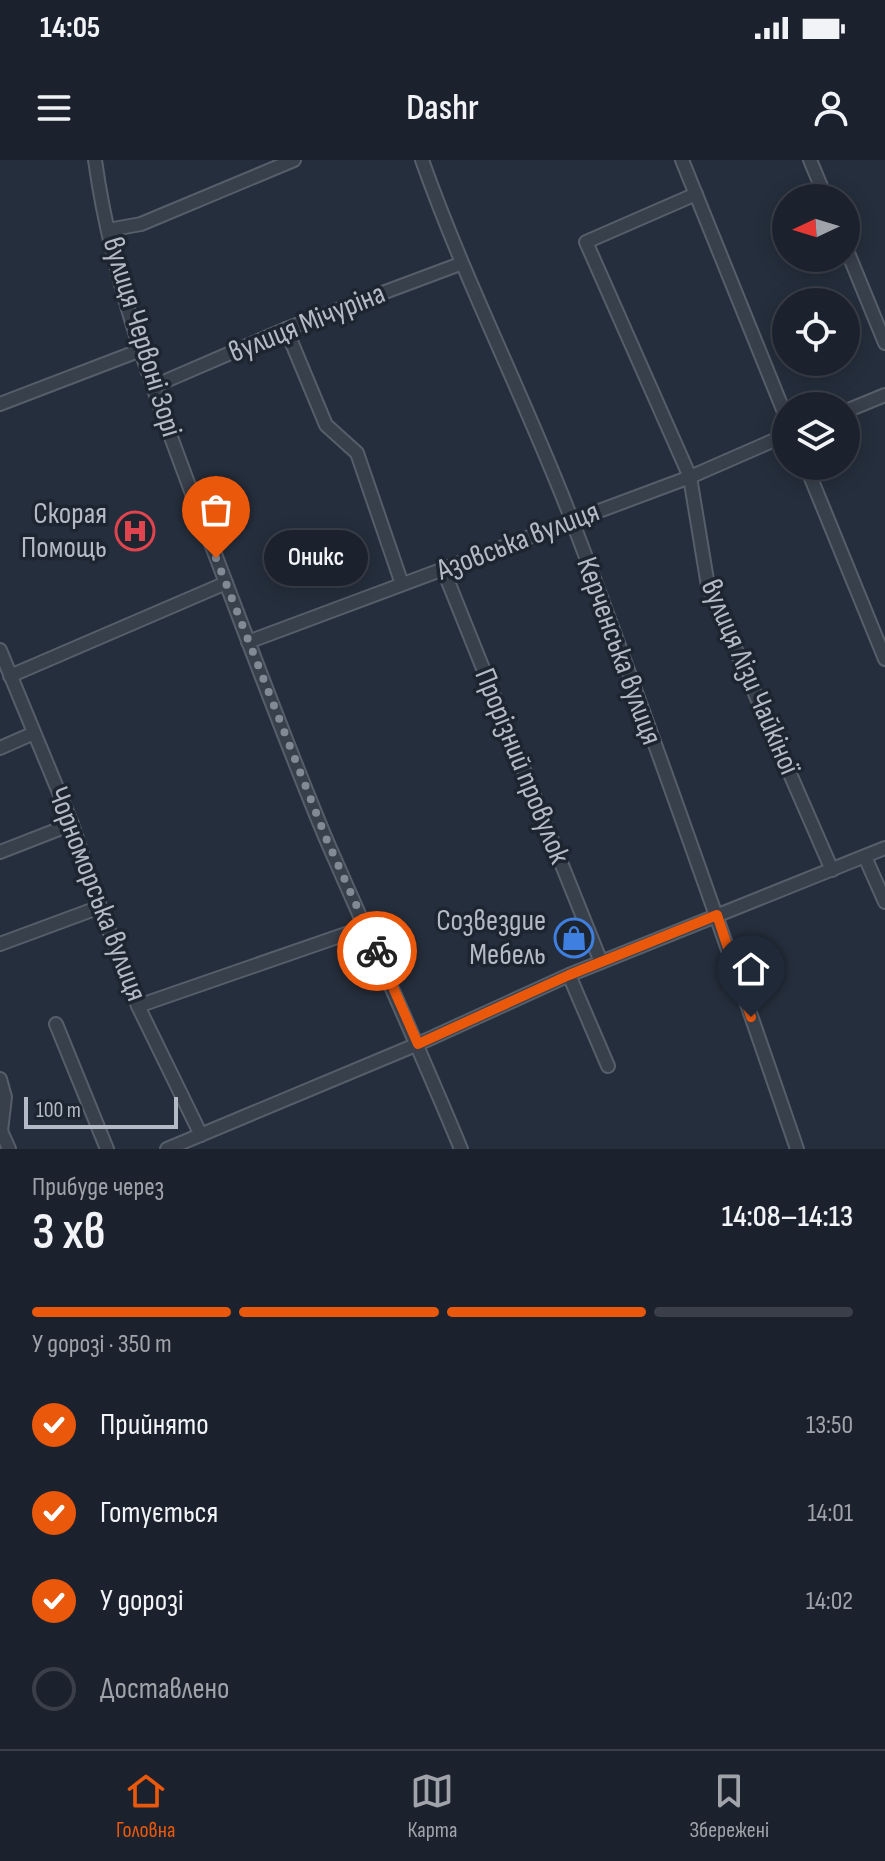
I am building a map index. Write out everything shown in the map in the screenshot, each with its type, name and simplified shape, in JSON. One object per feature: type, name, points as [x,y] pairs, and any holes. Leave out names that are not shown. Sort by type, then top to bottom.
[{"type":"street","name":"вулиця Червоні Зорі","points":[[95,160],[108,230],[141,350],[226,583],[326,838],[461,1149]]},
{"type":"street","points":[[108,230],[141,224],[294,160]]},
{"type":"street","name":"Керченська вулиця","points":[[422,160],[460,264],[571,520],[717,915],[797,1149]]},
{"type":"street","points":[[682,160],[776,392]]},
{"type":"street","points":[[810,160],[820,184]]},
{"type":"street","name":"вулиця Лізи Чайкіної","points":[[696,194],[586,242],[690,477],[708,586],[832,870]]},
{"type":"street","name":"вулиця Мічуріна","points":[[154,386],[286,329],[460,264]]},
{"type":"street","points":[[856,272],[885,343]]},
{"type":"street","points":[[286,329],[326,425],[357,453],[402,584]]},
{"type":"street","points":[[0,404],[141,350]]},
{"type":"street","points":[[860,405],[885,395]]},
{"type":"street","name":"Азовська вулиця","points":[[248,642],[690,477],[772,441]]},
{"type":"street","points":[[812,480],[885,659]]},
{"type":"street","name":"Прорізний провулок","points":[[443,569],[601,962]]},
{"type":"street","points":[[10,676],[226,583]]},
{"type":"street","name":"Чорноморська вулиця","points":[[0,650],[72,824],[138,1006],[201,1135]]},
{"type":"street","points":[[0,748],[34,733]]},
{"type":"street","points":[[0,852],[72,824]]},
{"type":"street","points":[[167,1149],[418,1044],[569,975],[885,848]]},
{"type":"street","points":[[865,857],[885,902]]},
{"type":"street","points":[[0,944],[100,907]]},
{"type":"street","points":[[138,1006],[366,927]]},
{"type":"street","points":[[569,975],[608,1066]]},
{"type":"street","points":[[56,1024],[107,1149]]},
{"type":"street","points":[[0,1079],[5,1097],[1,1131],[9,1149]]},
{"type":"way so far","points":[[216,558],[326,838],[377,951]]},
{"type":"place","name":"Скорая Помощь","points":[[135,531]]},
{"type":"place","name":"Оникс","points":[[216,558]]},
{"type":"place","name":"Созвездие Мебель","points":[[574,938]]},
{"type":"route","points":[[377,951],[418,1044],[569,975],[717,915],[751,1017]]}]
